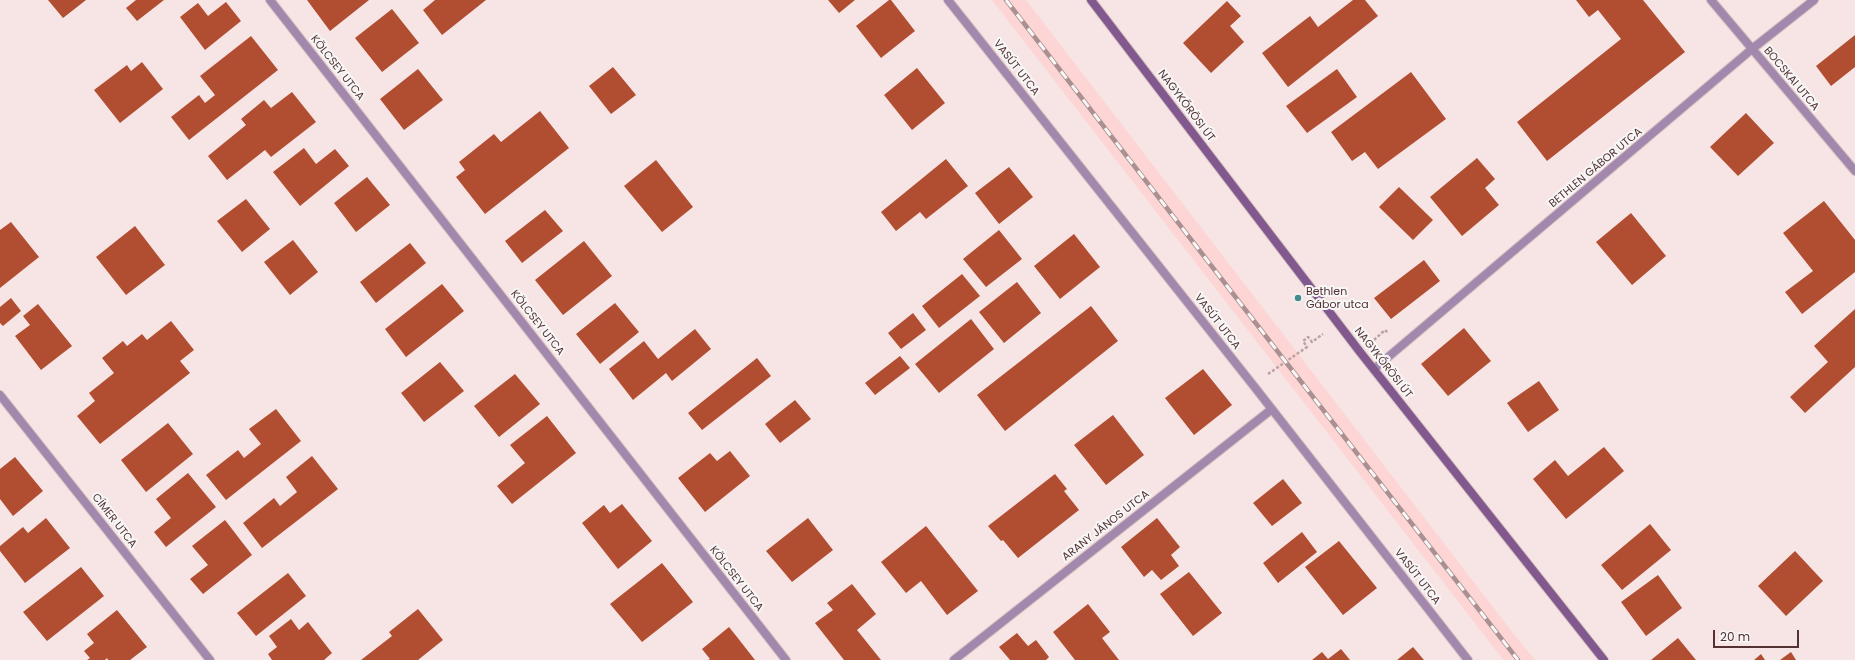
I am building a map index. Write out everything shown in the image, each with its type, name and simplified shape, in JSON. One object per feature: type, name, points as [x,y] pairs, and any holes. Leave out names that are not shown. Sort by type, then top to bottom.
[{"type":"main road","name":"NAGYKŐRÖSI ÚT","points":[[1091,0],[1374,369],[1604,660]]},
{"type":"street","name":"KÖLCSEY UTCA","points":[[270,0],[786,660]]},
{"type":"street","name":"VASÚT UTCA","points":[[948,0],[1272,409],[1468,660]]},
{"type":"street","name":"BOCSKAI UTCA","points":[[1711,0],[1855,171]]},
{"type":"street","name":"BETHLEN GÁBOR UTCA","points":[[1374,369],[1752,50],[1814,0]]},
{"type":"street","name":"CÍMER UTCA","points":[[0,395],[210,660]]},
{"type":"street","name":"ARANY JÁNOS UTCA","points":[[954,660],[1272,409]]},
{"type":"path","points":[[1274,370],[1307,347],[1303,341],[1308,337],[1312,342],[1325,333]]},
{"type":"shaded area","points":[[992,0],[1026,0],[1535,660],[1504,660],[1498,653]]},
{"type":"building","points":[[48,0],[86,0],[63,18]]},
{"type":"building","points":[[136,0],[164,0],[137,21],[126,8]]},
{"type":"building","points":[[307,0],[369,0],[330,31]]},
{"type":"building","points":[[435,0],[486,0],[442,35],[423,10]]},
{"type":"building","points":[[828,0],[855,0],[839,13]]},
{"type":"building","points":[[891,0],[915,31],[881,58],[856,26]]},
{"type":"building","points":[[1353,0],[1365,0],[1378,16],[1288,87],[1262,53],[1310,16],[1318,27]]},
{"type":"building","points":[[1576,0],[1643,0],[1685,52],[1547,161],[1517,122],[1621,39],[1598,10],[1589,17]]},
{"type":"building","points":[[1227,1],[1241,16],[1230,26],[1244,42],[1211,73],[1183,43]]},
{"type":"building","points":[[226,2],[241,21],[205,50],[180,17],[198,3],[208,16]]},
{"type":"building","points":[[392,9],[419,43],[382,72],[355,38]]},
{"type":"building","points":[[1855,35],[1855,67],[1831,86],[1816,66]]},
{"type":"building","points":[[251,36],[278,70],[189,140],[171,117],[199,95],[205,103],[215,95],[200,76]]},
{"type":"building","points":[[142,62],[163,89],[120,123],[94,90],[127,65],[131,71]]},
{"type":"building","points":[[613,67],[636,95],[611,114],[589,86]]},
{"type":"building","points":[[917,68],[945,103],[912,130],[884,95]]},
{"type":"building","points":[[418,69],[443,100],[404,130],[380,99]]},
{"type":"building","points":[[1337,69],[1357,97],[1307,133],[1286,106]]},
{"type":"building","points":[[1411,72],[1446,119],[1378,169],[1365,152],[1352,161],[1331,132]]},
{"type":"building","points":[[292,92],[316,122],[271,157],[265,150],[227,180],[208,156],[246,125],[241,119],[264,100],[271,108]]},
{"type":"building","points":[[540,111],[569,148],[485,214],[456,177],[465,170],[459,162],[494,134],[501,142]]},
{"type":"building","points":[[1746,113],[1774,143],[1738,176],[1710,147]]},
{"type":"building","points":[[304,148],[316,164],[335,149],[349,166],[300,206],[273,172]]},
{"type":"building","points":[[1477,158],[1495,179],[1485,188],[1499,205],[1462,236],[1430,197]]},
{"type":"building","points":[[946,159],[968,186],[926,219],[920,212],[896,231],[881,212]]},
{"type":"building","points":[[656,160],[693,207],[662,232],[624,186]]},
{"type":"building","points":[[1009,167],[1033,197],[999,224],[975,193]]},
{"type":"building","points":[[367,177],[390,205],[356,232],[334,203]]},
{"type":"building","points":[[1399,187],[1433,220],[1413,240],[1379,207]]},
{"type":"building","points":[[246,199],[270,229],[242,252],[217,221]]},
{"type":"building","points":[[1824,201],[1855,240],[1855,272],[1802,314],[1785,292],[1813,271],[1783,233]]},
{"type":"building","points":[[545,210],[563,231],[522,263],[505,241]]},
{"type":"building","points":[[1631,213],[1666,256],[1632,285],[1596,242]]},
{"type":"building","points":[[11,222],[39,257],[0,288],[0,230]]},
{"type":"building","points":[[135,226],[165,265],[126,295],[96,257]]},
{"type":"building","points":[[999,230],[1022,259],[986,287],[963,259]]},
{"type":"building","points":[[1074,234],[1100,267],[1060,299],[1034,266]]},
{"type":"building","points":[[293,240],[318,272],[290,295],[264,262]]},
{"type":"building","points":[[584,241],[612,276],[563,315],[535,280]]},
{"type":"building","points":[[410,243],[426,263],[376,303],[360,282]]},
{"type":"building","points":[[1424,260],[1440,281],[1391,319],[1374,298]]},
{"type":"building","points":[[962,274],[980,296],[939,328],[922,306]]},
{"type":"building","points":[[1017,282],[1041,313],[1004,343],[979,312]]},
{"type":"building","points":[[442,284],[464,311],[406,357],[385,329]]},
{"type":"building","points":[[11,298],[21,311],[3,326],[0,323],[0,307]]},
{"type":"building","points":[[615,303],[639,332],[600,364],[576,334]]},
{"type":"building","points":[[38,304],[72,346],[41,370],[15,336],[30,325],[23,316]]},
{"type":"building","points":[[1091,306],[1118,341],[1005,431],[977,395]]},
{"type":"building","points":[[1855,309],[1855,367],[1805,413],[1790,397],[1828,362],[1814,346]]},
{"type":"building","points":[[913,313],[926,330],[901,349],[888,333]]},
{"type":"building","points":[[971,319],[994,349],[939,393],[915,364]]},
{"type":"building","points":[[171,321],[194,350],[180,361],[190,373],[100,444],[77,416],[95,401],[89,393],[114,373],[102,358],[123,341],[127,346],[142,334],[147,340]]},
{"type":"building","points":[[1464,328],[1491,361],[1448,396],[1421,364]]},
{"type":"building","points":[[695,329],[711,349],[672,381],[666,373],[633,400],[609,369],[644,341],[658,359]]},
{"type":"building","points":[[900,356],[910,368],[875,395],[865,383]]},
{"type":"building","points":[[757,358],[771,376],[702,430],[688,413]]},
{"type":"building","points":[[440,362],[464,391],[424,422],[401,393]]},
{"type":"building","points":[[1203,369],[1232,405],[1194,435],[1165,398]]},
{"type":"building","points":[[515,374],[540,404],[499,437],[474,406]]},
{"type":"building","points":[[1539,381],[1559,410],[1528,432],[1507,403]]},
{"type":"building","points":[[795,400],[811,419],[780,443],[765,424]]},
{"type":"building","points":[[276,409],[301,441],[226,500],[206,475],[238,450],[244,458],[261,444],[249,429]]},
{"type":"building","points":[[1113,415],[1144,455],[1106,485],[1074,445]]},
{"type":"building","points":[[547,416],[576,453],[512,504],[497,486],[525,463],[510,445]]},
{"type":"building","points":[[168,423],[193,454],[146,492],[121,460]]},
{"type":"building","points":[[1604,447],[1624,471],[1566,519],[1533,479],[1555,460],[1568,476]]},
{"type":"building","points":[[730,451],[750,476],[705,512],[678,478],[710,453],[717,461]]},
{"type":"building","points":[[312,456],[338,489],[262,548],[243,523],[274,498],[280,506],[297,492],[286,477]]},
{"type":"building","points":[[15,457],[43,491],[13,516],[0,499],[0,469]]},
{"type":"building","points":[[188,473],[216,507],[166,547],[154,532],[171,518],[156,499]]},
{"type":"building","points":[[1055,474],[1067,489],[1064,491],[1079,510],[1018,558],[1003,540],[1001,541],[988,526]]},
{"type":"building","points":[[1283,479],[1302,503],[1272,526],[1253,503]]},
{"type":"building","points":[[622,504],[652,541],[618,569],[582,523],[604,505],[610,513]]},
{"type":"building","points":[[46,518],[70,548],[25,583],[0,551],[0,546],[23,527],[28,533]]},
{"type":"building","points":[[808,518],[833,550],[792,582],[766,551]]},
{"type":"building","points":[[1157,518],[1180,547],[1171,555],[1179,566],[1161,580],[1152,570],[1144,577],[1121,547]]},
{"type":"building","points":[[225,520],[252,555],[203,594],[190,579],[208,565],[192,546]]},
{"type":"building","points":[[1650,524],[1671,550],[1622,590],[1601,565]]},
{"type":"building","points":[[926,526],[978,591],[947,615],[921,581],[906,593],[881,562]]},
{"type":"building","points":[[1302,532],[1317,552],[1278,583],[1263,563]]},
{"type":"building","points":[[1339,541],[1377,588],[1343,615],[1305,567]]},
{"type":"building","points":[[1795,551],[1823,581],[1786,616],[1758,586]]},
{"type":"building","points":[[662,563],[693,602],[642,642],[610,604]]},
{"type":"building","points":[[81,567],[104,596],[47,641],[23,612]]},
{"type":"building","points":[[1189,572],[1222,613],[1193,636],[1160,594]]},
{"type":"building","points":[[288,573],[306,596],[256,636],[237,613]]},
{"type":"building","points":[[1658,575],[1682,608],[1646,636],[1621,602]]},
{"type":"building","points":[[852,584],[876,614],[857,630],[881,660],[844,660],[815,623],[833,610],[827,603]]},
{"type":"building","points":[[1088,604],[1110,632],[1102,638],[1119,660],[1075,660],[1053,632]]},
{"type":"building","points":[[418,609],[443,640],[418,660],[361,660],[392,636],[389,632]]},
{"type":"building","points":[[117,610],[147,647],[130,660],[108,660],[107,658],[105,660],[87,660],[90,658],[84,651],[94,643],[87,634]]},
{"type":"building","points":[[291,619],[299,630],[308,622],[332,653],[324,660],[272,660],[268,654],[277,647],[269,636]]},
{"type":"building","points":[[729,627],[755,660],[708,660],[710,659],[702,649]]},
{"type":"building","points":[[1017,633],[1028,646],[1036,640],[1049,657],[1046,660],[1010,660],[999,647]]},
{"type":"building","points":[[1678,638],[1696,660],[1651,660]]},
{"type":"building","points":[[1413,647],[1424,660],[1397,660]]},
{"type":"building","points":[[1341,649],[1350,660],[1312,660],[1322,652],[1328,659]]},
{"type":"building","points":[[1791,652],[1796,660],[1780,660]]},
{"type":"building","points":[[1761,654],[1765,660],[1754,660]]},
{"type":"railway","points":[[1006,0],[1518,660]]},
{"type":"place","name":"Bethlen Gábor utca","points":[[1298,298]]}]
